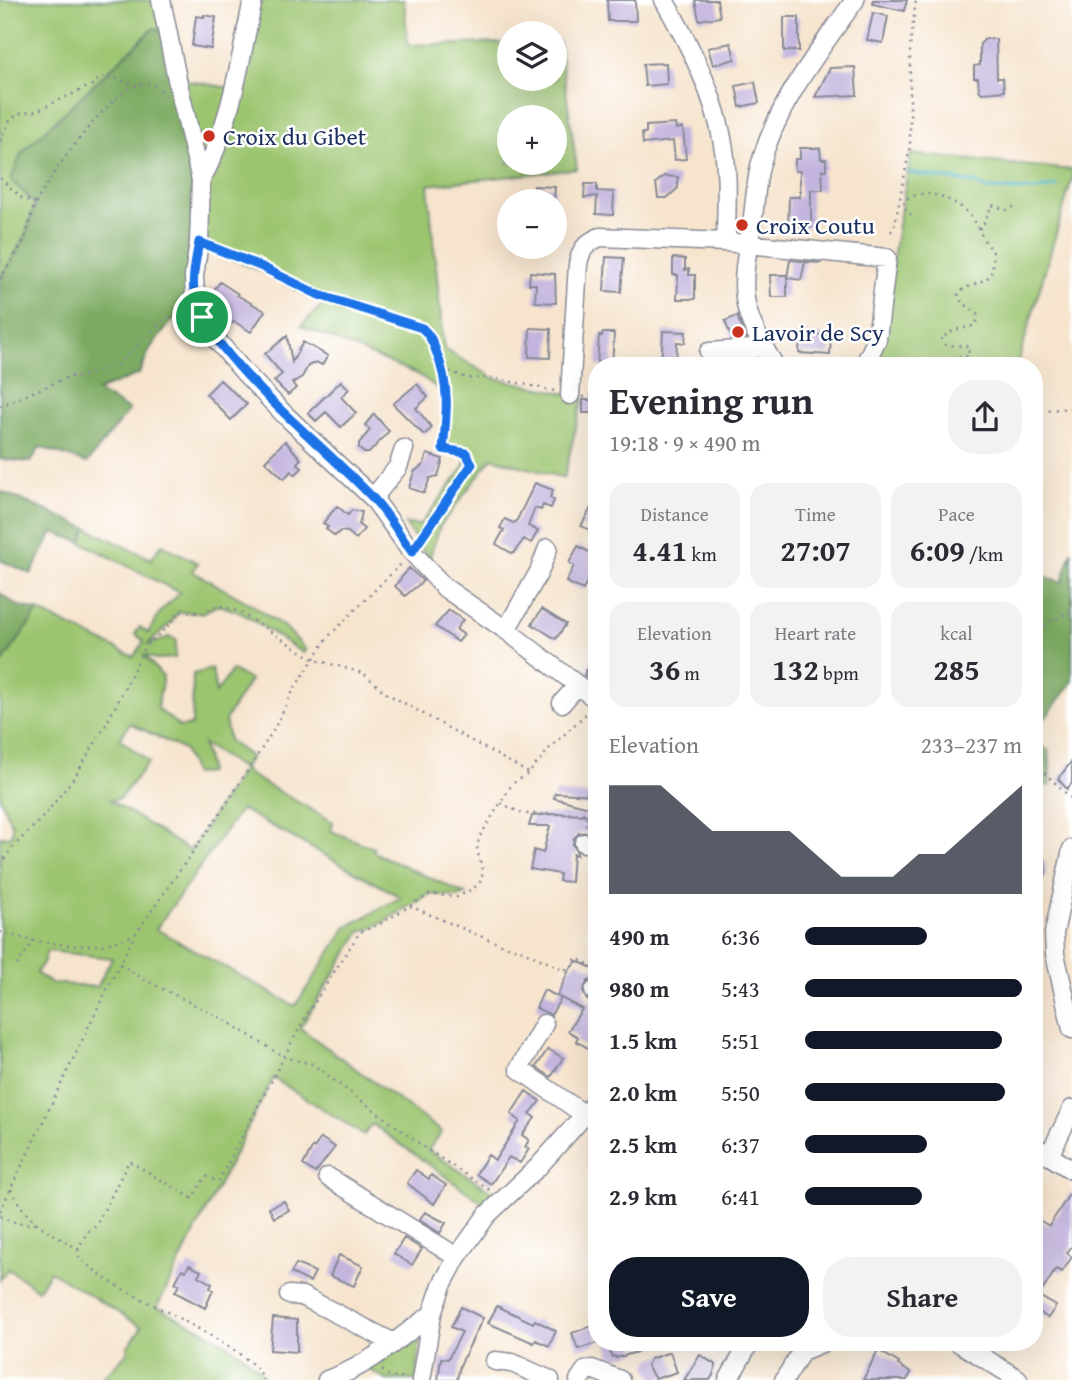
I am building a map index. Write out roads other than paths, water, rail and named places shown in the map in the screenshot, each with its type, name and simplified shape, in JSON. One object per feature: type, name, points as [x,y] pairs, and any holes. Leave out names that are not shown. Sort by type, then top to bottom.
[{"type":"street","points":[[161,0],[201,180],[199,242],[194,276],[195,298],[215,338],[284,414],[373,498],[412,552],[445,588],[506,630],[577,686],[588,699]]},
{"type":"street","points":[[201,180],[214,157],[253,0]]},
{"type":"street","points":[[664,0],[685,38],[718,120],[727,175],[726,242]]},
{"type":"street","points":[[769,357],[754,331],[746,303],[743,271],[760,167],[778,117],[792,92],[855,0]]},
{"type":"street","points":[[570,395],[580,251],[589,242],[600,237],[748,243],[887,258],[877,339],[868,357]]},
{"type":"street","points":[[709,352],[752,349],[762,345]]},
{"type":"street","points":[[373,498],[398,467],[404,449]]},
{"type":"street","points":[[506,630],[540,572],[548,548]]},
{"type":"street","points":[[570,708],[577,686]]},
{"type":"street","points":[[1072,849],[1054,933],[1055,954],[1072,1029]]},
{"type":"street","points":[[544,1024],[519,1069],[585,1115]]},
{"type":"street","points":[[1043,1150],[1072,1110]]},
{"type":"street","points":[[416,1374],[442,1285],[457,1257],[487,1215],[538,1167],[588,1112]]},
{"type":"street","points":[[1043,1152],[1072,1170]]},
{"type":"street","points":[[328,1177],[457,1257]]},
{"type":"street","points":[[289,1296],[302,1296],[394,1343]]},
{"type":"street","points":[[327,1380],[347,1374],[373,1360],[432,1314]]},
{"type":"street","points":[[728,1380],[745,1351]]},
{"type":"street","points":[[784,1380],[798,1351]]},
{"type":"street","points":[[972,1351],[1018,1380]]},
{"type":"street","points":[[495,1361],[512,1363],[550,1380]]},
{"type":"street","points":[[579,1380],[585,1371],[592,1369],[620,1380]]},
{"type":"waterway","points":[[910,173],[974,183],[987,189],[1036,190],[1057,186]]},
{"type":"place","name":"Croix du Gibet","points":[[209,136]]},
{"type":"place","name":"Croix Coutu","points":[[742,225]]},
{"type":"place","name":"Lavoir de Scy","points":[[738,332]]}]
